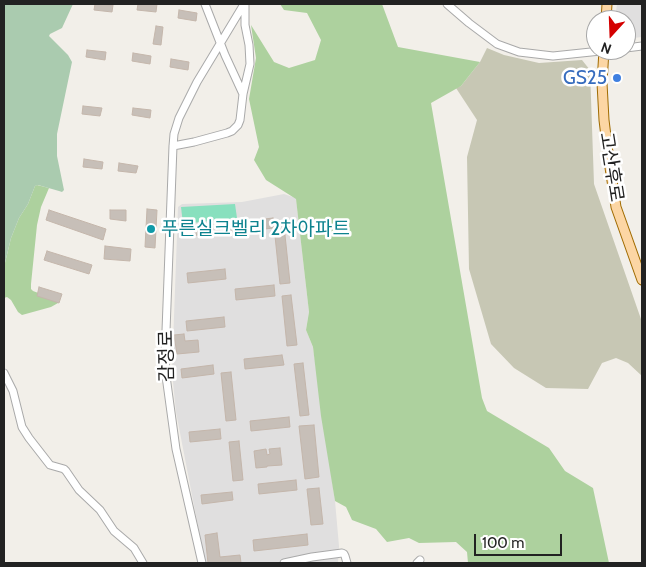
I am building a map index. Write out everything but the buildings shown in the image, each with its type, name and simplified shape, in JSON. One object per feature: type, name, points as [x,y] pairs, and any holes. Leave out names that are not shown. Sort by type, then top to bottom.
[{"type":"main road","name":"고산후로","points":[[605,60],[602,83],[604,120],[616,207],[642,280]]},
{"type":"street","points":[[205,4],[243,94]]},
{"type":"street","name":"감정로","points":[[202,563],[176,449],[166,376],[165,357],[173,146],[174,134],[179,118],[197,82],[244,4]]},
{"type":"street","name":"감정로","points":[[173,146],[232,131],[238,125],[250,64],[250,52],[244,25],[244,4]]},
{"type":"street","points":[[447,4],[497,44],[519,52],[553,56],[586,52]]},
{"type":"street","points":[[4,373],[13,391],[22,427],[29,438],[50,465],[66,471],[79,490],[100,510],[114,531],[134,548],[143,563]]},
{"type":"street","points":[[284,563],[342,553],[347,563]]},
{"type":"shaded area","points":[[617,4],[642,4],[642,37],[636,38],[636,10],[616,10]]},
{"type":"shaded area","points":[[487,48],[504,55],[539,63],[582,60],[590,70],[594,184],[642,322],[642,376],[628,363],[616,358],[602,363],[588,389],[546,388],[514,368],[491,344],[469,269],[467,157],[477,120],[456,88],[461,86],[480,62]]},
{"type":"shaded area","points":[[284,194],[296,198],[309,312],[306,330],[313,347],[335,501],[339,546],[338,563],[205,563],[176,412],[172,372],[178,207],[182,204],[242,202]]},
{"type":"green space","points":[[4,4],[73,4],[62,28],[49,36],[68,55],[72,62],[57,134],[57,156],[64,190],[62,192],[38,185],[35,186],[11,238],[4,267]]},
{"type":"green space","points":[[280,4],[382,4],[398,47],[480,62],[461,86],[431,103],[482,398],[487,411],[549,448],[565,471],[593,488],[609,563],[468,563],[467,552],[456,542],[419,543],[409,538],[387,542],[376,529],[352,520],[346,507],[335,501],[321,416],[313,347],[306,330],[309,312],[296,199],[266,180],[254,160],[259,147],[249,99],[256,58],[251,25],[274,62],[289,68],[315,60],[321,40],[307,13],[284,10]]},
{"type":"green space","points":[[37,185],[49,188],[41,207],[37,225],[31,289],[57,300],[58,303],[51,307],[22,315],[11,300],[7,297],[4,298],[4,267],[11,238],[19,218]]},
{"type":"green space","points":[[235,204],[237,218],[183,224],[181,207]]},
{"type":"place","name":"GS25","points":[[617,78]]},
{"type":"place","name":"푸른실크벨리 2차아파트","points":[[151,229]]}]
